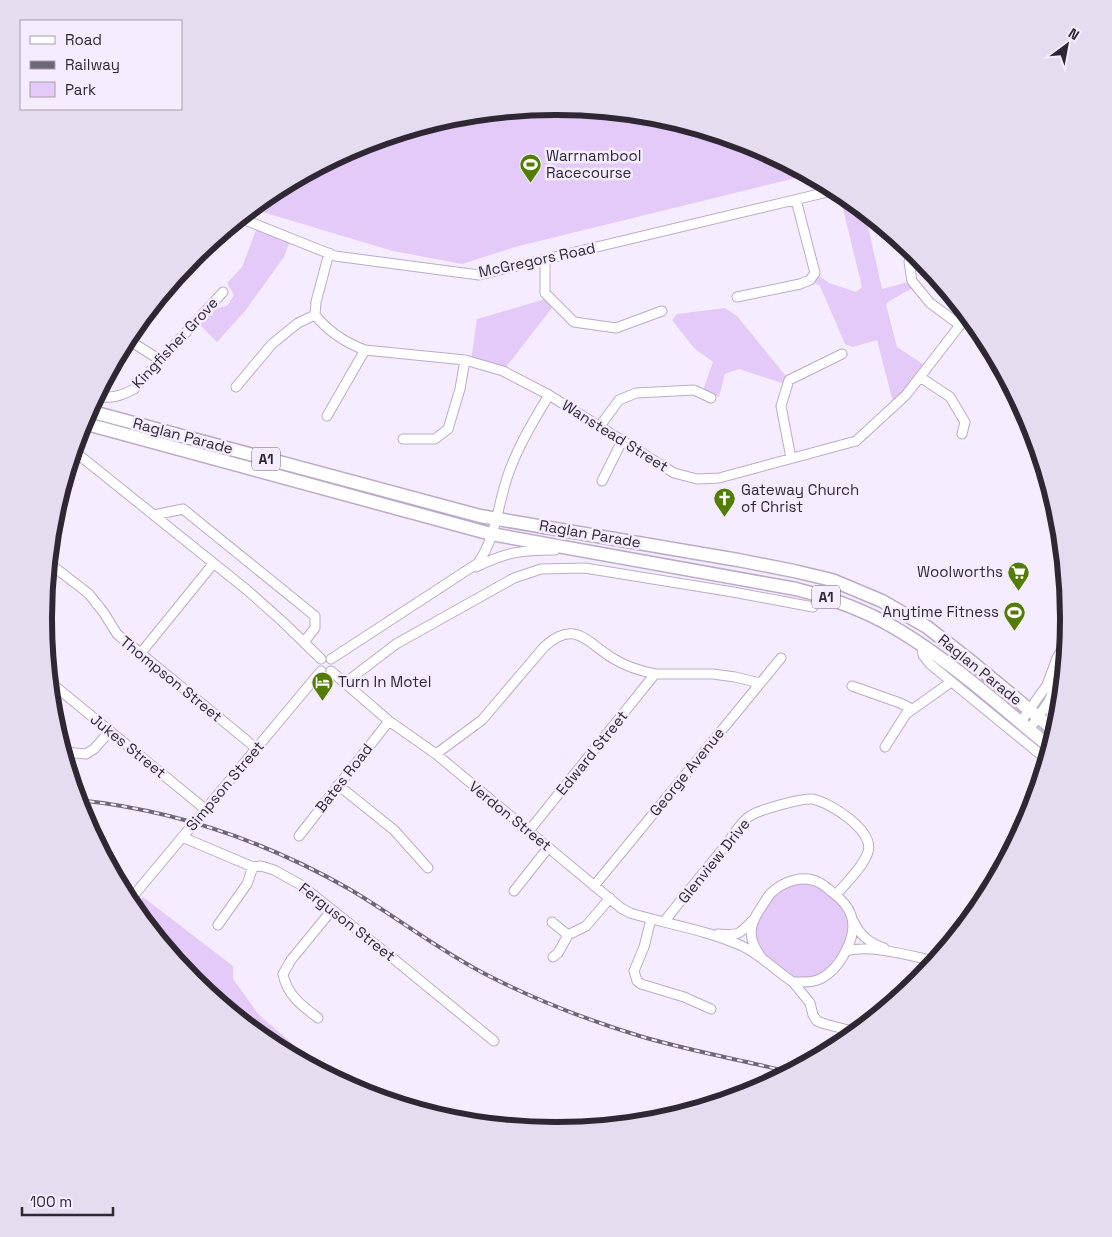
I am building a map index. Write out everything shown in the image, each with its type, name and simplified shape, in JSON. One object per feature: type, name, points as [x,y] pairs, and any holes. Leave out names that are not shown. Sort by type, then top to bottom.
[{"type":"highway","name":"Raglan Parade","points":[[97,413],[442,506],[496,518],[738,560],[832,580],[882,601],[934,632],[1048,726]]},
{"type":"highway","name":"Raglan Parade","points":[[91,426],[491,534],[796,589],[849,605],[922,645],[1044,742]]},
{"type":"highway","points":[[735,578],[738,560]]},
{"type":"street","name":"McGregors Road","points":[[247,221],[335,256],[479,275],[825,193]]},
{"type":"street","points":[[737,297],[800,284],[810,280],[815,273],[796,200]]},
{"type":"street","points":[[236,386],[272,344],[298,323],[316,316],[316,302],[329,253]]},
{"type":"street","points":[[545,260],[545,293],[574,322],[616,328],[662,311]]},
{"type":"street","points":[[908,262],[912,282],[930,303],[960,325]]},
{"type":"street","name":"Kingfisher Grove","points":[[103,398],[107,399],[122,396],[134,389],[223,292]]},
{"type":"street","name":"Wanstead Street","points":[[316,316],[323,325],[352,345],[365,350],[466,360],[503,370],[549,395],[674,473],[697,479],[719,478],[856,441],[906,395],[962,322]]},
{"type":"street","points":[[134,344],[160,360]]},
{"type":"street","points":[[327,416],[365,350]]},
{"type":"street","points":[[791,458],[781,406],[789,380],[842,354]]},
{"type":"street","points":[[403,439],[435,439],[448,429],[460,389],[466,360]]},
{"type":"street","points":[[920,377],[950,397],[965,422],[962,434]]},
{"type":"street","points":[[600,426],[618,400],[636,393],[694,390],[711,398]]},
{"type":"street","points":[[321,660],[332,659],[478,563],[484,554],[504,486],[517,452],[549,395]]},
{"type":"street","points":[[602,481],[622,441]]},
{"type":"street","points":[[80,455],[246,590],[304,642],[321,660]]},
{"type":"street","points":[[154,515],[183,508],[314,616],[315,628],[304,642]]},
{"type":"street","points":[[471,569],[500,556],[522,551],[557,550],[597,554]]},
{"type":"street","points":[[140,654],[213,564]]},
{"type":"street","name":"Thompson Street","points":[[56,568],[89,594],[104,612],[117,634],[256,748]]},
{"type":"street","points":[[345,683],[396,644],[514,578],[541,569],[585,568],[814,607]]},
{"type":"street","points":[[733,592],[735,578]]},
{"type":"street","points":[[436,754],[482,720],[544,647],[555,637],[566,634],[576,634],[616,660],[628,666],[655,674],[713,674],[760,683]]},
{"type":"street","name":"Raglan Parade","points":[[922,645],[923,655],[927,661],[1040,754]]},
{"type":"street","points":[[1034,714],[1057,657]]},
{"type":"street","name":"George Avenue","points":[[594,886],[781,658]]},
{"type":"street","points":[[321,660],[319,666],[325,673],[331,671],[334,665],[332,659]]},
{"type":"street","name":"Simpson Street","points":[[135,894],[321,670]]},
{"type":"street","name":"Verdon Street","points":[[331,671],[389,721],[436,754],[528,832],[630,913],[703,933],[744,947],[761,957]]},
{"type":"street","name":"Edward Street","points":[[528,832],[655,674]]},
{"type":"street","points":[[885,747],[902,719],[951,682]]},
{"type":"street","points":[[852,686],[900,703],[912,710]]},
{"type":"street","name":"Jukes Street","points":[[58,688],[205,809]]},
{"type":"street","points":[[1024,726],[1034,714],[1049,702],[1054,690]]},
{"type":"street","points":[[1053,694],[1054,690]]},
{"type":"street","name":"Bates Road","points":[[299,836],[389,721]]},
{"type":"street","points":[[71,753],[86,754],[94,749],[110,731]]},
{"type":"street","points":[[338,785],[394,830],[428,868]]},
{"type":"street","name":"Glenview Drive","points":[[664,922],[750,816],[792,801],[811,799],[832,806],[857,826],[867,839],[868,852],[864,860],[836,895]]},
{"type":"street","name":"Ferguson Street","points":[[182,837],[253,867],[261,866],[274,870],[301,885],[494,1041]]},
{"type":"street","points":[[514,891],[548,848]]},
{"type":"street","points":[[218,925],[247,884],[253,867]]},
{"type":"street","points":[[793,982],[819,979],[832,969],[847,951],[854,924],[848,907],[836,895],[819,882],[800,878],[784,884],[770,894],[752,921],[754,948],[772,968],[793,982],[810,1003],[813,1015],[818,1021],[847,1030]]},
{"type":"street","points":[[553,957],[558,953],[568,934],[586,926],[610,898]]},
{"type":"street","points":[[318,1018],[298,1003],[285,985],[283,974],[291,960],[332,910]]},
{"type":"street","points":[[651,919],[644,947],[635,966],[637,981],[711,1008]]},
{"type":"street","points":[[852,920],[858,931],[865,938],[876,945],[896,953]]},
{"type":"street","name":"Verdon Street","points":[[703,933],[735,935],[741,933],[752,921]]},
{"type":"street","points":[[552,922],[568,934]]},
{"type":"street","points":[[847,951],[857,948],[926,959]]},
{"type":"green space","name":"Warrnambool Racecourse","points":[[523,116],[589,116],[622,119],[686,132],[749,153],[799,177],[515,247],[462,264],[393,251],[260,211],[304,182],[363,153],[426,132],[490,119]]},
{"type":"green space","points":[[842,204],[867,222],[882,289],[912,281],[916,286],[886,305],[897,347],[927,367],[894,406],[877,340],[853,347],[845,344],[820,286],[810,280],[815,273],[829,283],[856,292],[862,287]]},
{"type":"green space","points":[[258,225],[291,238],[284,257],[245,311],[217,342],[200,325],[216,309],[228,305],[234,295],[227,283],[242,267]]},
{"type":"green space","points":[[549,298],[555,304],[503,371],[471,361],[477,319]]},
{"type":"green space","points":[[725,308],[737,316],[789,380],[788,385],[739,369],[725,374],[719,397],[703,390],[713,362],[694,348],[672,320],[677,314]]},
{"type":"green space","points":[[819,882],[851,915],[847,951],[826,975],[793,982],[761,957],[751,926],[770,894],[784,884]]},
{"type":"green space","points":[[143,897],[233,966],[233,979],[259,1015],[308,1057],[249,1018],[200,975],[177,950],[139,901]]},
{"type":"railway","points":[[87,801],[185,820],[253,843],[287,857],[351,890],[471,967],[564,1010],[661,1042],[780,1070]]},
{"type":"place","name":"Warrnambool Racecourse","points":[[530,184]]},
{"type":"place","name":"Gateway Church of Christ","points":[[725,518]]},
{"type":"place","name":"Woolworths","points":[[1019,591]]},
{"type":"place","name":"Anytime Fitness","points":[[1015,631]]},
{"type":"place","name":"Turn In Motel","points":[[322,701]]}]
